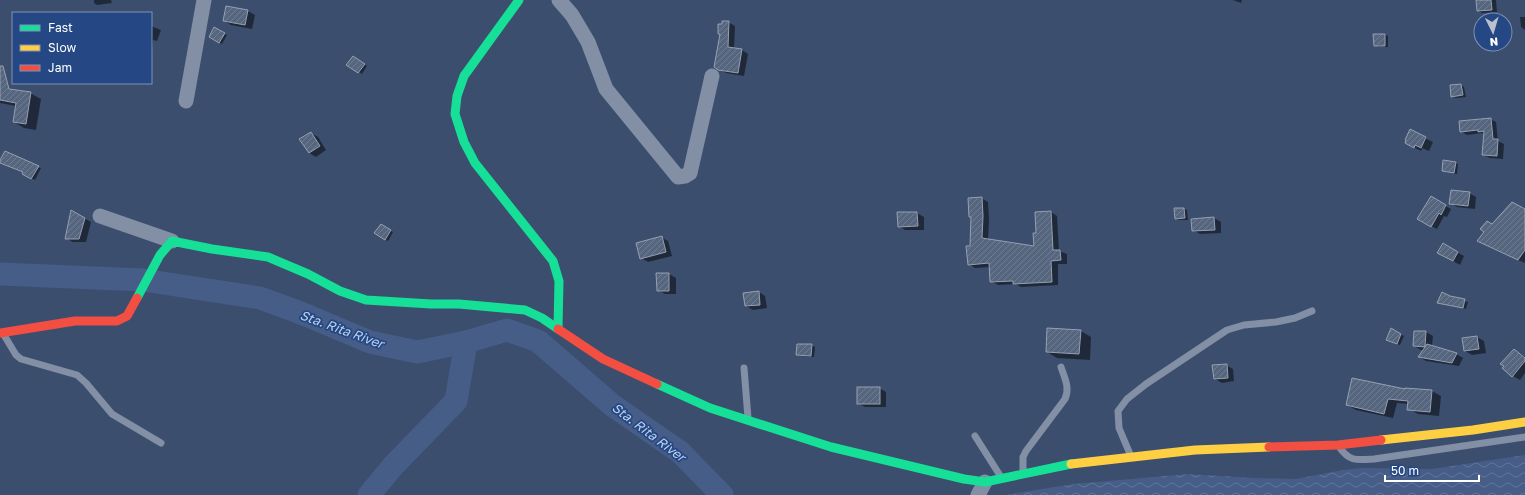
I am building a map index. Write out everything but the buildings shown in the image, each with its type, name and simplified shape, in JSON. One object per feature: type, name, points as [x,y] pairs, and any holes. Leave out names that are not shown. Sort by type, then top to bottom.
[{"type":"street","points":[[186,101],[204,0]]},
{"type":"street","points":[[519,0],[464,76],[457,96],[455,114],[464,142],[475,163],[553,261],[559,281],[558,328]]},
{"type":"street","points":[[559,0],[572,15],[588,42],[606,89],[678,177],[685,176],[690,173],[712,76]]},
{"type":"street","points":[[100,216],[172,241],[212,249],[268,257],[308,274],[340,291],[366,300],[431,304],[459,304],[525,310],[558,328],[603,359],[710,408],[831,448],[964,479],[982,488],[1002,479],[1080,462],[1195,450],[1338,445],[1473,430],[1525,422]]},
{"type":"street","points":[[1,333],[58,323],[86,320],[119,322],[127,316],[160,254],[172,241]]},
{"type":"lane","points":[[1131,456],[1119,428],[1118,411],[1127,399],[1226,330],[1244,325],[1276,322],[1295,318],[1312,312]]},
{"type":"lane","points":[[1,333],[16,355],[21,359],[77,375],[86,383],[112,414],[161,443]]},
{"type":"lane","points":[[1022,474],[1023,457],[1026,451],[1065,399],[1067,386],[1061,367]]},
{"type":"lane","points":[[744,368],[748,421]]},
{"type":"lane","points":[[974,436],[1002,479]]},
{"type":"lane","points":[[1338,445],[1346,457],[1357,460],[1374,459],[1525,437]]},
{"type":"water","points":[[1525,455],[1525,495],[1005,495],[1074,484],[1188,474],[1296,479],[1343,470],[1363,468],[1432,469]]},
{"type":"waterway","name":"Sta. Rita River","points":[[0,274],[143,280],[260,298],[301,313],[370,342],[417,352],[466,342],[507,330],[538,341],[612,405],[680,452],[722,495]]},
{"type":"waterway","points":[[369,495],[393,466],[456,401],[466,342]]},
{"type":"traffic: fast","points":[[519,0],[464,76],[457,96],[455,114],[464,142],[475,163],[553,261],[559,281],[558,328]]},
{"type":"traffic: fast","points":[[137,298],[160,255],[172,241],[212,249],[268,257],[308,274],[340,291],[366,300],[431,304],[459,304],[525,310],[542,318],[558,329]]},
{"type":"traffic: fast","points":[[657,384],[710,408],[831,447],[964,479],[985,482],[1071,464]]},
{"type":"traffic: slow","points":[[1381,440],[1473,430],[1525,422]]},
{"type":"traffic: slow","points":[[1071,464],[1195,450],[1269,447]]},
{"type":"traffic: jam","points":[[0,333],[75,321],[117,321],[127,316],[137,298]]},
{"type":"traffic: jam","points":[[558,329],[603,359],[657,384]]},
{"type":"traffic: jam","points":[[1269,447],[1338,445],[1381,440]]}]
